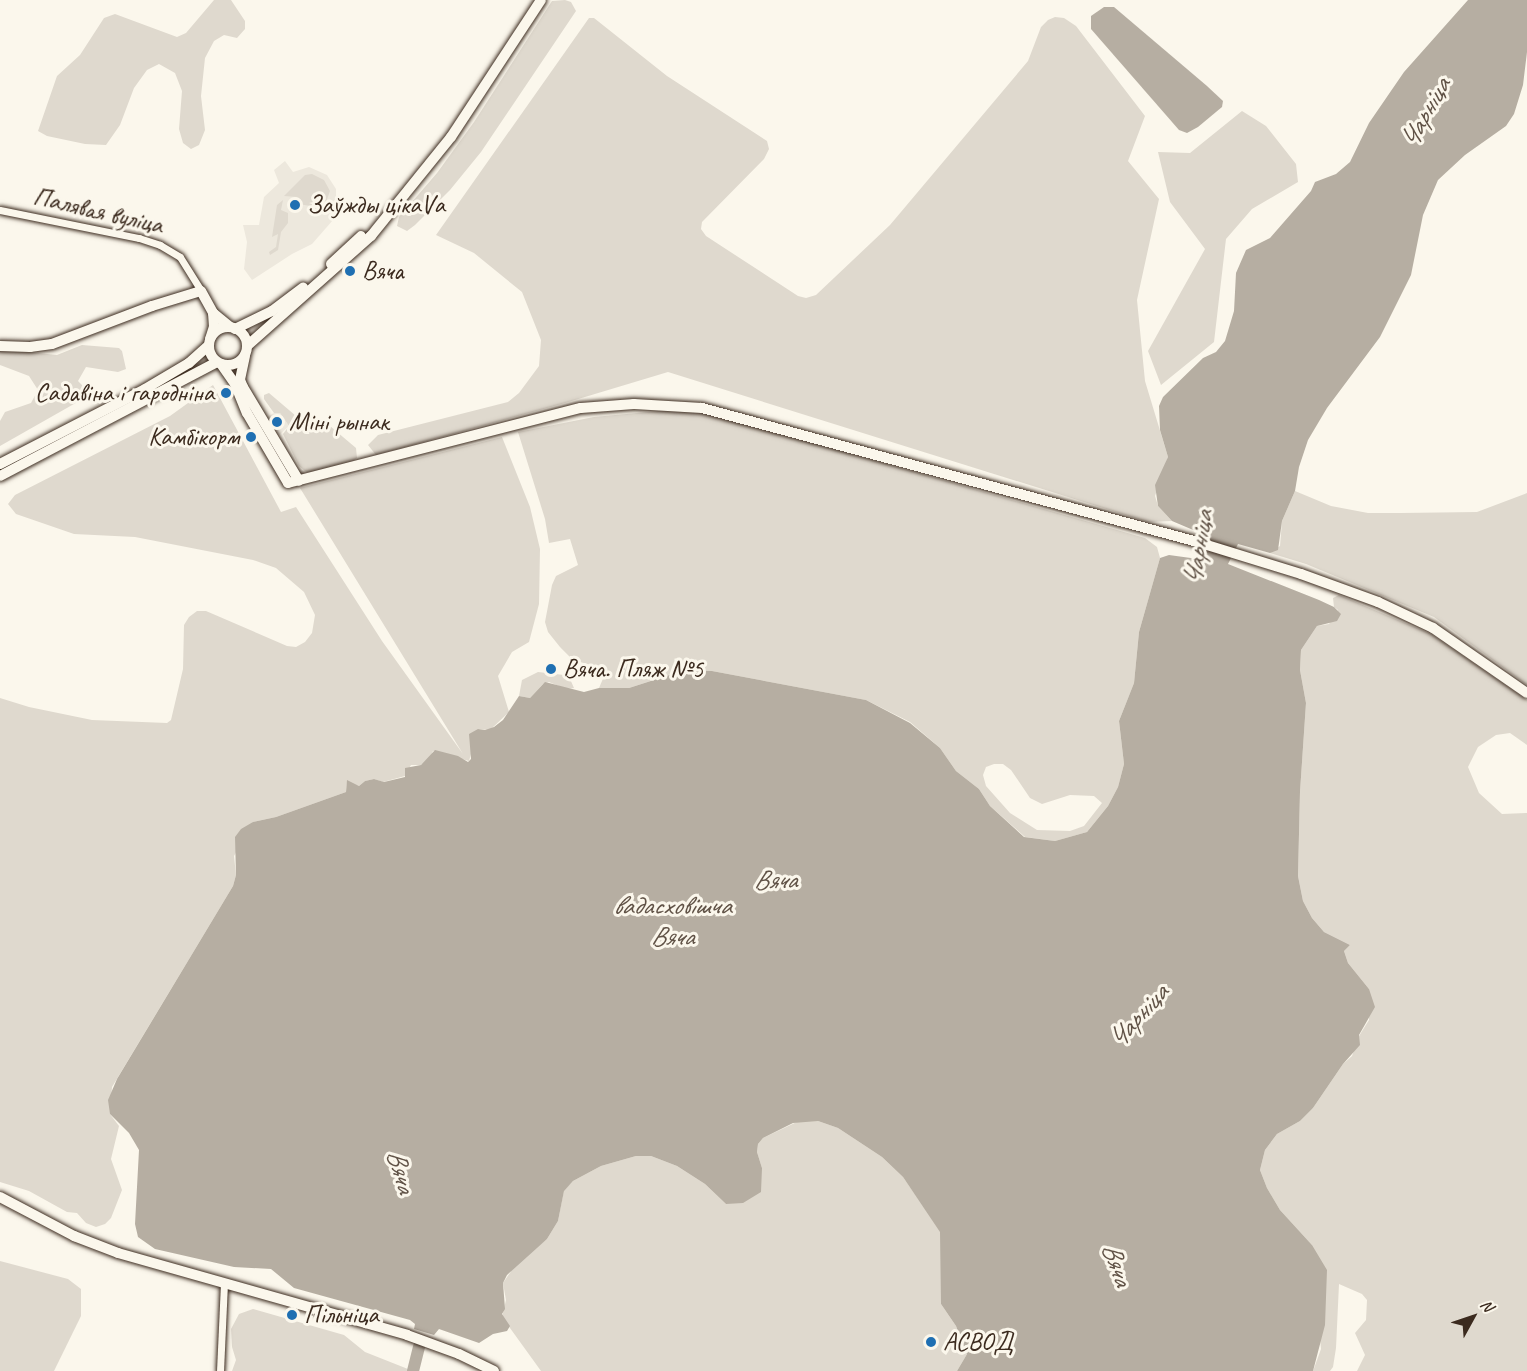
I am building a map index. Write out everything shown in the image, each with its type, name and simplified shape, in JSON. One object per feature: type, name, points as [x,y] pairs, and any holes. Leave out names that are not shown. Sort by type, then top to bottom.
[{"type":"street","points":[[0,476],[219,363],[232,365],[353,254],[383,219],[451,137],[541,0]]},
{"type":"street","name":"Палявая вуліца","points":[[0,210],[139,238],[160,245],[180,257],[201,291]]},
{"type":"street","points":[[0,464],[145,389],[189,363],[218,330],[233,328],[272,311],[383,219]]},
{"type":"street","points":[[0,346],[30,347],[52,344],[152,306],[201,291],[213,313],[245,339],[246,351],[240,381],[294,482]]},
{"type":"street","points":[[213,313],[214,327],[209,342],[211,355],[236,384],[247,413],[294,482]]},
{"type":"street","points":[[294,482],[439,446],[552,414],[634,404],[671,404],[702,408],[761,422],[1242,554],[1378,602],[1408,616],[1465,648],[1527,693]]},
{"type":"street","points":[[0,1197],[94,1245],[407,1335],[459,1354],[494,1371]]},
{"type":"street","points":[[220,1371],[224,1283]]},
{"type":"shaded area","points":[[214,0],[231,0],[245,21],[245,29],[237,38],[224,35],[214,41],[205,58],[201,96],[205,130],[199,145],[191,149],[183,143],[179,129],[182,91],[175,73],[159,64],[147,70],[134,88],[120,125],[106,145],[85,144],[47,136],[38,131],[57,76],[80,55],[104,18],[115,14],[177,37],[186,33]]},
{"type":"shaded area","points":[[552,1],[571,2],[576,11],[481,152],[450,190],[415,225],[407,231],[397,226],[399,217],[437,173],[474,122]]},
{"type":"shaded area","points":[[1055,17],[1064,18],[1076,26],[1145,116],[1128,161],[1159,199],[1137,300],[1145,381],[1168,457],[1155,496],[1158,506],[1172,521],[1148,522],[668,372],[376,455],[368,445],[378,435],[508,402],[519,393],[539,366],[541,340],[522,292],[474,253],[436,235],[589,18],[594,18],[667,76],[767,141],[769,149],[764,159],[702,222],[701,229],[706,236],[798,296],[806,298],[816,295],[890,225],[1028,61],[1041,27]]},
{"type":"shaded area","points":[[1242,111],[1266,126],[1296,164],[1298,182],[1252,209],[1226,239],[1214,342],[1161,385],[1148,351],[1205,249],[1170,202],[1158,152],[1190,153]]},
{"type":"shaded area","points":[[285,161],[293,172],[309,167],[327,175],[336,189],[336,212],[333,220],[312,244],[252,280],[244,269],[247,242],[243,225],[259,225],[264,197],[279,183],[274,170]]},
{"type":"shaded area","points":[[312,174],[324,180],[330,191],[324,208],[298,204],[297,197],[284,196],[305,175]]},
{"type":"shaded area","points":[[283,200],[281,210],[288,213],[288,223],[281,232],[278,250],[270,255],[269,252],[276,247],[278,234],[272,237],[277,205]]},
{"type":"shaded area","points":[[82,345],[119,348],[122,351],[126,369],[118,372],[86,367],[78,381],[88,391],[88,396],[0,446],[0,421],[5,412],[31,403],[38,390],[29,376],[0,365],[0,349],[57,355]]},
{"type":"shaded area","points":[[213,385],[281,512],[296,507],[382,641],[463,754],[300,488],[502,437],[530,507],[540,549],[539,604],[529,642],[512,652],[498,676],[509,712],[490,730],[478,729],[469,761],[433,751],[430,758],[421,765],[411,765],[405,776],[383,782],[374,779],[365,781],[359,786],[347,782],[346,792],[276,817],[253,822],[234,856],[236,875],[233,886],[112,1087],[110,1114],[119,1126],[111,1159],[122,1190],[111,1218],[105,1224],[96,1227],[86,1223],[77,1213],[67,1212],[29,1191],[0,1182],[0,698],[29,707],[92,720],[167,723],[171,720],[183,669],[184,625],[197,611],[206,611],[287,646],[296,647],[305,642],[312,633],[315,615],[304,592],[276,568],[253,560],[135,537],[74,534],[16,514],[8,504],[15,495],[170,416]]},
{"type":"shaded area","points":[[269,393],[296,416],[330,426],[356,448],[357,458],[350,463],[313,474],[305,471],[299,466],[283,434],[289,426],[280,413],[274,413],[264,399],[264,395]]},
{"type":"shaded area","points":[[691,408],[1145,538],[1157,547],[1160,558],[1139,632],[1134,683],[1119,721],[1124,764],[1118,787],[1108,806],[1087,832],[1055,841],[1025,837],[990,806],[979,789],[956,771],[940,748],[910,722],[866,700],[712,671],[685,670],[629,688],[599,688],[605,674],[598,667],[573,660],[548,632],[545,622],[556,576],[578,565],[570,539],[549,543],[545,519],[518,432],[594,417]],"holes":[[[1003,764],[1011,770],[1030,798],[1042,804],[1070,795],[1094,796],[1102,803],[1084,826],[1070,831],[1037,830],[1010,813],[986,786],[983,775],[986,767]]]},
{"type":"shaded area","name":"Міні рынак","points":[[274,413],[280,413],[289,426],[277,437],[265,418]]},
{"type":"shaded area","points":[[1295,491],[1331,506],[1368,513],[1477,512],[1527,493],[1527,685],[1434,617],[1306,564],[1270,553],[1280,546],[1282,521]]},
{"type":"shaded area","points":[[1339,595],[1431,634],[1527,700],[1527,745],[1510,733],[1496,735],[1478,747],[1468,767],[1479,793],[1502,814],[1527,813],[1527,1371],[1357,1371],[1365,1355],[1355,1333],[1366,1320],[1367,1300],[1362,1294],[1339,1284],[1333,1367],[1330,1371],[1313,1371],[1321,1349],[1312,1245],[1280,1210],[1260,1170],[1265,1150],[1277,1134],[1300,1121],[1313,1108],[1343,1064],[1352,1056],[1359,1036],[1369,1020],[1369,989],[1348,963],[1344,951],[1350,945],[1324,932],[1312,918],[1303,901],[1298,876],[1300,792],[1306,703],[1300,670],[1301,650],[1317,626],[1329,624],[1338,610],[1334,607],[1333,598]]},
{"type":"shaded area","points":[[538,672],[564,675],[570,679],[574,688],[566,689],[549,682],[543,684],[530,698],[519,696],[522,680]]},
{"type":"shaded area","points":[[801,1120],[818,1121],[838,1128],[882,1157],[903,1177],[941,1232],[941,1304],[956,1326],[967,1354],[957,1371],[541,1371],[502,1317],[506,1300],[503,1283],[516,1264],[547,1239],[558,1221],[564,1190],[573,1181],[601,1166],[636,1156],[651,1156],[677,1166],[705,1184],[726,1204],[762,1168],[757,1152],[758,1144],[763,1138]]},
{"type":"shaded area","points":[[0,1261],[68,1279],[81,1289],[81,1316],[54,1371],[0,1371]]},
{"type":"shaded area","points":[[253,1309],[344,1335],[365,1352],[413,1371],[232,1371],[236,1360],[232,1347],[231,1329],[239,1314]]},
{"type":"water","name":"вадасховішча Вяча","points":[[1468,0],[1527,0],[1527,52],[1523,85],[1514,114],[1506,126],[1465,155],[1438,180],[1423,215],[1411,275],[1380,337],[1327,408],[1308,440],[1299,467],[1295,491],[1282,521],[1278,550],[1270,553],[1238,544],[1228,564],[1319,600],[1334,607],[1341,614],[1337,621],[1317,626],[1301,650],[1300,670],[1306,703],[1300,792],[1298,876],[1303,901],[1312,918],[1324,932],[1350,945],[1344,951],[1348,963],[1369,989],[1375,1007],[1359,1035],[1360,1045],[1343,1064],[1313,1108],[1300,1121],[1277,1134],[1265,1150],[1260,1170],[1280,1210],[1312,1245],[1327,1270],[1325,1325],[1313,1371],[957,1371],[967,1354],[956,1326],[941,1304],[940,1232],[903,1177],[882,1157],[838,1128],[818,1121],[793,1123],[763,1138],[758,1144],[757,1152],[762,1168],[761,1192],[743,1203],[726,1204],[705,1184],[677,1166],[651,1156],[636,1156],[601,1166],[573,1181],[564,1191],[558,1221],[547,1239],[507,1275],[503,1283],[505,1309],[502,1314],[510,1326],[507,1331],[493,1334],[479,1343],[439,1329],[434,1335],[414,1329],[415,1324],[410,1320],[294,1288],[271,1269],[234,1267],[155,1249],[138,1237],[135,1224],[139,1150],[129,1133],[110,1114],[108,1100],[117,1079],[233,886],[236,875],[235,837],[241,829],[253,822],[276,817],[346,792],[347,780],[359,786],[365,781],[374,779],[384,782],[405,777],[405,768],[421,765],[435,750],[458,756],[468,762],[471,759],[469,734],[478,729],[485,730],[494,727],[503,720],[519,696],[530,698],[545,682],[584,692],[599,688],[629,688],[685,670],[712,671],[866,700],[910,723],[940,748],[956,771],[979,789],[990,806],[1024,837],[1055,841],[1087,832],[1108,806],[1118,787],[1124,764],[1119,721],[1134,683],[1139,632],[1160,558],[1169,555],[1198,559],[1205,535],[1172,521],[1158,506],[1155,485],[1168,457],[1160,430],[1159,406],[1163,397],[1203,358],[1216,352],[1225,341],[1234,311],[1236,273],[1246,250],[1270,238],[1311,191],[1315,182],[1336,174],[1350,162],[1369,123],[1404,72]]},
{"type":"water","points":[[1104,7],[1114,7],[1207,86],[1223,101],[1222,107],[1187,133],[1179,130],[1091,29],[1091,16]]},
{"type":"waterway","name":"Вяча","points":[[413,1371],[419,1347]]},
{"type":"place","name":"Заўжды цікаVа","points":[[295,205]]},
{"type":"place","name":"Вяча","points":[[350,271]]},
{"type":"place","name":"Садавіна і гародніна","points":[[226,393]]},
{"type":"place","name":"Міні рынак","points":[[277,422]]},
{"type":"place","name":"Камбікорм","points":[[251,437]]},
{"type":"place","name":"Вяча. Пляж №5","points":[[551,669]]},
{"type":"place","name":"Пільніца","points":[[292,1315]]},
{"type":"place","name":"АСВОД","points":[[931,1342]]},
{"type":"water label","name":"Чарніца","points":[[1425,113]]},
{"type":"water label","name":"Чарніца","points":[[1198,548]]},
{"type":"water label","name":"Чарніца","points":[[1138,1016]]}]
